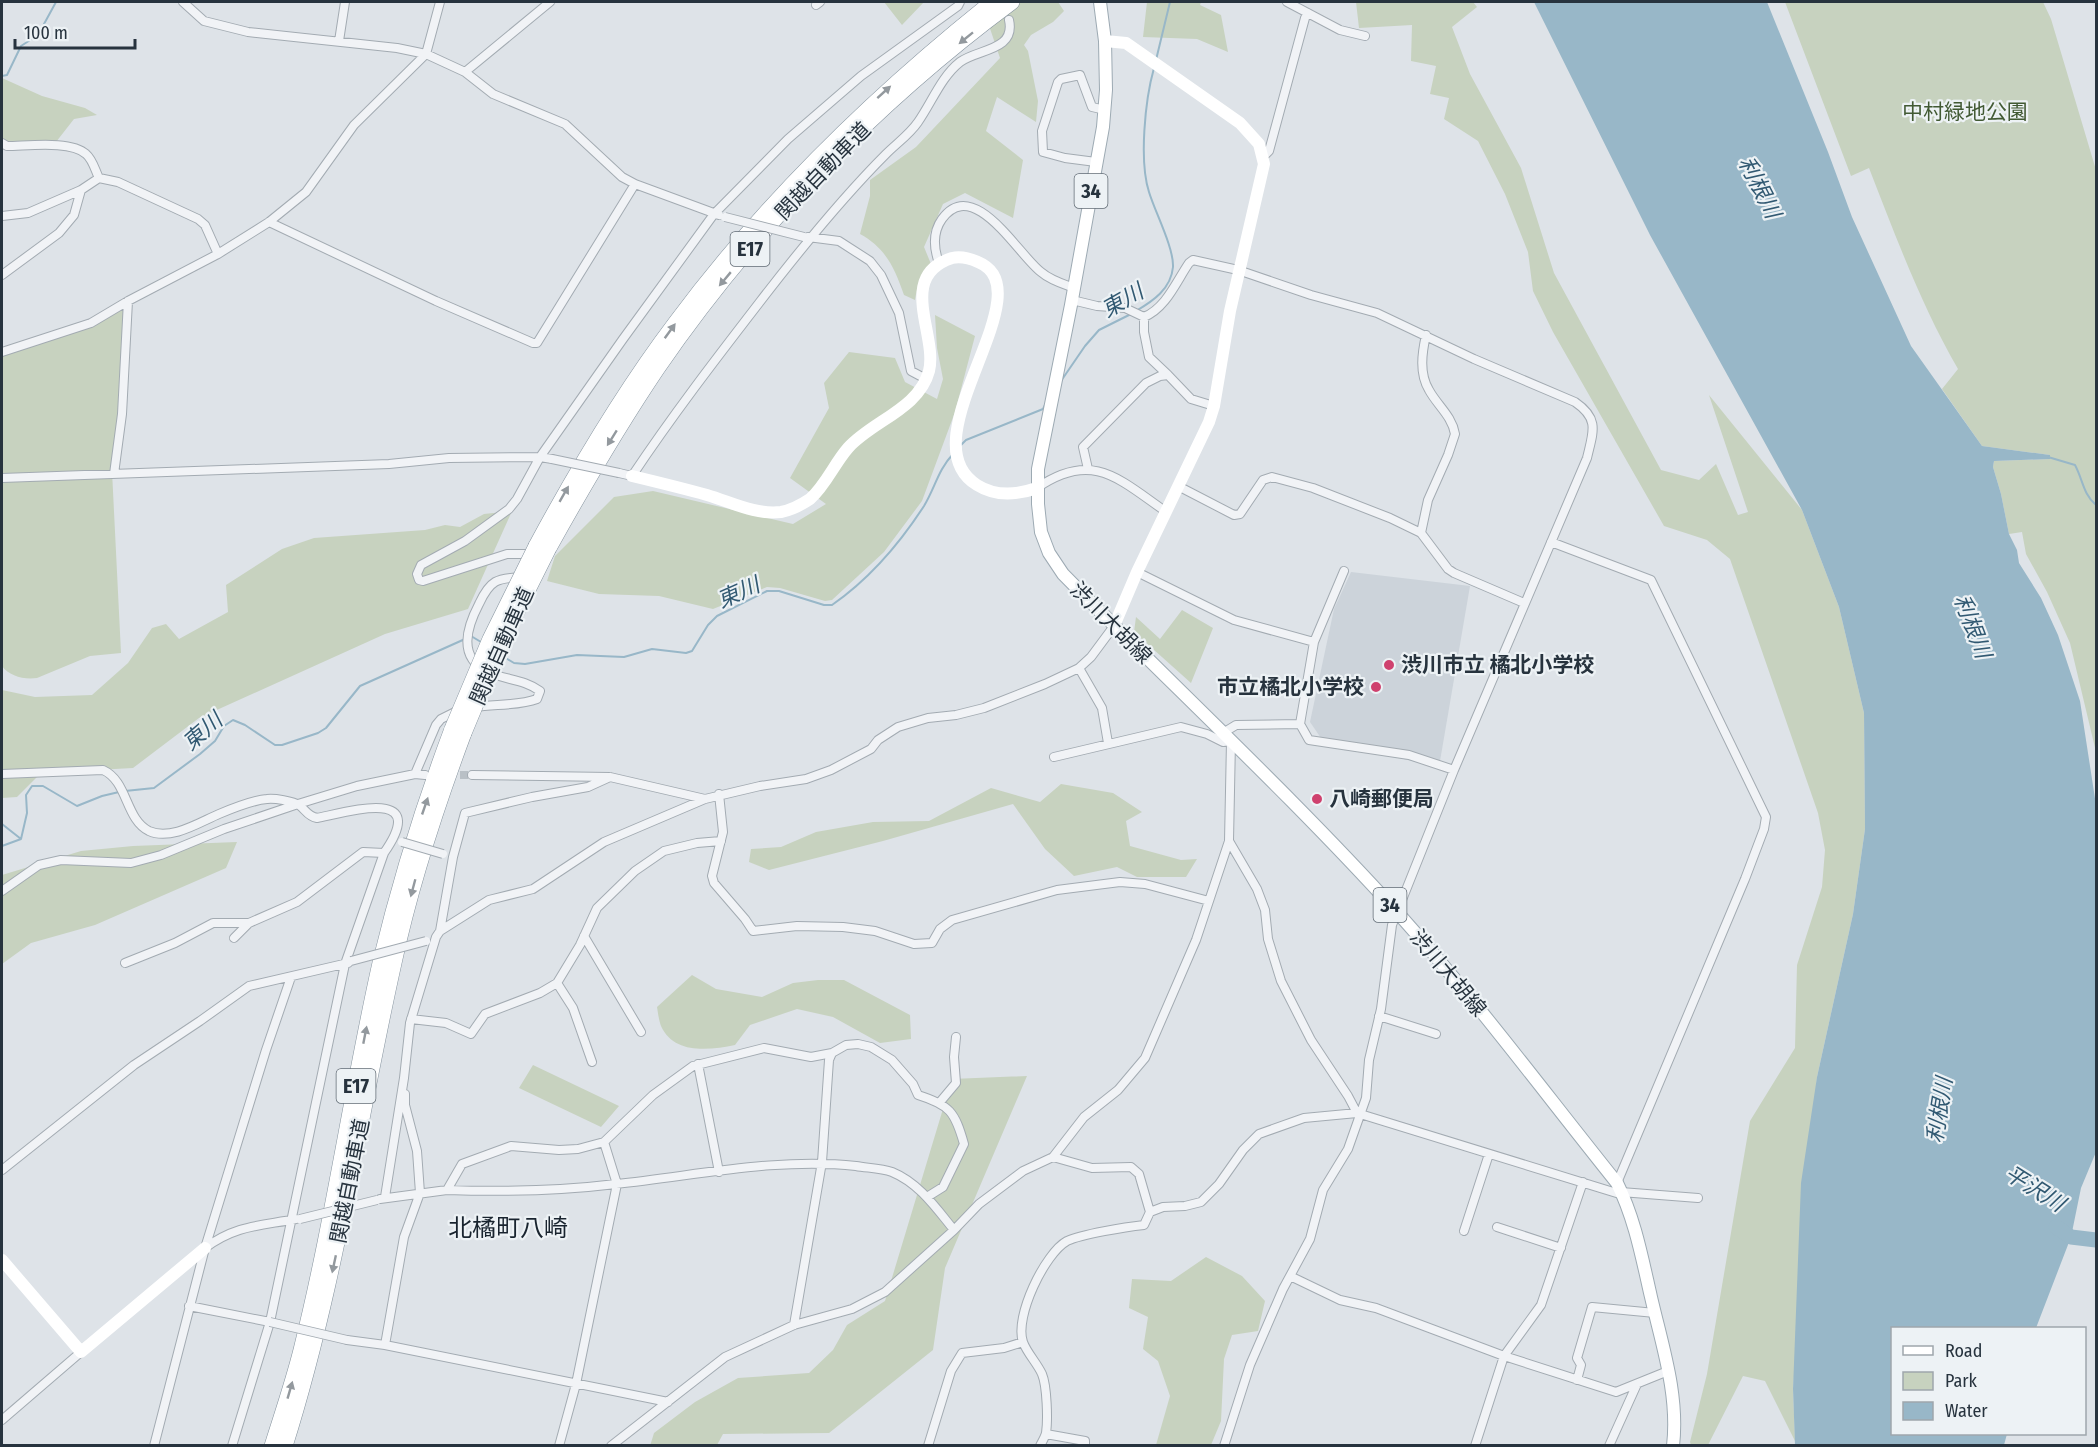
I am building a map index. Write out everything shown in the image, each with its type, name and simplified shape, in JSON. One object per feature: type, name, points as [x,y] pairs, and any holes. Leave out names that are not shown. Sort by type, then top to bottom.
[{"type":"highway","name":"関越自動車道","points":[[542,547],[577,472],[633,382],[714,272],[779,198],[867,107],[992,2]]},
{"type":"highway","name":"関越自動車道","points":[[285,1446],[325,1303],[403,924],[458,731],[490,639],[542,547],[651,378],[750,248],[876,116],[930,68],[1012,2]]},
{"type":"highway","name":"関越自動車道","points":[[272,1446],[300,1353],[313,1298],[371,1007],[393,910],[421,816],[458,731]]},
{"type":"street","points":[[183,2],[204,21],[248,32],[397,48],[426,54],[465,72],[493,94],[565,124],[622,177],[635,184],[714,214],[807,237],[839,241],[870,261],[881,275],[899,313],[911,371],[926,379]]},
{"type":"street","points":[[339,41],[345,2]]},
{"type":"street","points":[[2,352],[91,323],[128,301],[219,254],[269,222],[306,192],[354,125],[426,54],[440,2]]},
{"type":"street","points":[[465,72],[547,2]]},
{"type":"street","name":"34","points":[[1073,294],[1105,110],[1105,41],[1100,2]]},
{"type":"street","points":[[1287,2],[1340,30],[1365,36]]},
{"type":"street","points":[[415,774],[432,730],[441,719],[464,709],[496,703],[524,703],[537,699],[540,691],[527,683],[487,672],[474,661],[467,651],[468,628],[490,584],[502,578],[526,577],[532,571],[534,564],[524,554],[507,554],[423,581],[419,580],[417,574],[421,565],[465,541],[508,509],[517,499],[540,457],[714,214],[788,139],[861,76],[958,3]]},
{"type":"street","points":[[1263,157],[1269,152],[1308,13]]},
{"type":"street","points":[[626,474],[807,237],[860,180],[913,129],[946,77],[958,64],[969,56],[995,49],[1008,37],[1011,28],[1009,20]]},
{"type":"street","points":[[2,1170],[134,1065],[200,1022],[249,986],[348,963],[426,941],[489,900],[533,889],[604,842],[719,794],[806,779],[831,770],[871,749],[878,740],[898,727],[928,718],[956,715],[984,708],[1079,668],[1091,657],[1114,626],[1165,511],[1209,423],[1239,270],[1264,164],[1259,144],[1240,123],[1126,43],[1105,41]]},
{"type":"street","points":[[1096,162],[1065,158],[1043,152],[1042,132],[1058,82],[1061,79],[1080,75],[1092,107],[1105,110]]},
{"type":"street","points":[[2,143],[8,146],[76,148],[86,154],[93,163],[99,178]]},
{"type":"street","points":[[2,216],[28,213],[81,190],[99,178],[118,182],[198,219],[205,225],[219,254]]},
{"type":"street","points":[[269,222],[436,301],[537,343],[635,184]]},
{"type":"street","points":[[2,275],[59,234],[74,215],[81,190]]},
{"type":"street","points":[[939,263],[934,240],[941,220],[953,208],[962,206],[974,209],[997,223],[1042,273],[1073,294],[1097,306],[1118,306],[1130,309],[1141,317],[1149,357],[1191,399],[1214,406]]},
{"type":"street","points":[[2,478],[389,464],[449,458],[540,457],[626,474],[708,495],[753,510],[769,513],[793,509],[812,496],[850,446],[907,403],[919,390],[929,370],[931,350],[922,310],[922,292],[931,272],[939,263],[963,257],[983,264],[992,273],[997,285],[996,309],[989,334],[959,415],[955,433],[955,449],[959,463],[972,482],[1001,494],[1014,494],[1037,488],[1048,480],[1066,473],[1088,469],[1112,477],[1165,511]]},
{"type":"street","points":[[1141,317],[1150,314],[1164,302],[1193,260],[1239,270],[1311,295],[1377,313],[1474,359],[1575,402],[1587,410],[1593,428],[1587,458],[1454,770],[1392,925],[1389,959],[1369,1060],[1366,1098],[1348,1149],[1323,1190],[1310,1239],[1283,1289],[1250,1365],[1224,1446]]},
{"type":"street","name":"渋川大胡線","points":[[1073,294],[1038,469],[1037,488],[1041,532],[1049,553],[1063,574],[1285,794],[1398,913],[1479,1010],[1620,1190],[1631,1214],[1668,1371],[1675,1411],[1673,1446]]},
{"type":"street","points":[[114,474],[122,414],[128,301]]},
{"type":"street","points":[[1421,533],[1428,500],[1455,434],[1443,408],[1426,383],[1422,352],[1426,335]]},
{"type":"street","points":[[1088,469],[1083,447],[1146,383],[1168,375]]},
{"type":"street","points":[[1178,486],[1234,515],[1240,514],[1263,480],[1272,477],[1313,488],[1390,518],[1421,533],[1448,569],[1524,603]]},
{"type":"street","points":[[1551,542],[1651,580],[1766,818],[1745,879],[1620,1190]]},
{"type":"street","points":[[1344,571],[1314,642],[1300,724],[1309,740],[1409,755],[1454,770]]},
{"type":"street","points":[[1137,572],[1234,620],[1314,642]]},
{"type":"street","points":[[1079,668],[1102,708],[1108,743]]},
{"type":"street","points":[[1054,757],[1181,727],[1207,734],[1223,742],[1236,726],[1300,724]]},
{"type":"street","points":[[610,1446],[725,1357],[794,1325],[852,1309],[885,1292],[954,1230],[979,1204],[1023,1171],[1053,1157],[1084,1117],[1118,1090],[1145,1058],[1196,940],[1229,841],[1227,737]]},
{"type":"street","points":[[2,774],[103,770],[110,773],[120,785],[138,822],[151,832],[162,833],[190,829],[220,814],[268,799],[298,804],[310,816],[317,818],[380,807],[392,811],[399,819],[398,840],[384,854],[348,963],[296,1219],[270,1322],[232,1446]]},
{"type":"street","points":[[2,891],[39,865],[61,860],[131,863],[161,855],[225,829],[357,786],[415,774],[425,775]]},
{"type":"street","points":[[472,775],[610,777],[705,799]]},
{"type":"street","points":[[381,1199],[404,1078],[411,1019],[438,934],[453,857],[465,813],[588,787],[610,777]]},
{"type":"street","points":[[719,794],[723,832],[712,876],[753,931],[797,926],[843,927],[875,931],[914,945],[932,943],[939,929],[952,920],[1057,890],[1120,882],[1144,884],[1209,901]]},
{"type":"street","points":[[398,840],[453,857]]},
{"type":"street","points":[[411,1019],[446,1023],[471,1034],[485,1014],[540,993],[557,983],[597,908],[635,871],[664,851],[697,843],[721,841]]},
{"type":"street","points":[[1229,841],[1257,889],[1265,910],[1268,939],[1281,981],[1311,1040],[1359,1114]]},
{"type":"street","points":[[234,938],[249,923],[297,902],[363,852],[384,854]]},
{"type":"street","points":[[126,963],[175,944],[213,923],[249,923]]},
{"type":"street","points":[[584,936],[641,1032]]},
{"type":"street","points":[[154,1446],[205,1248],[291,977]]},
{"type":"street","points":[[557,983],[573,1008],[592,1062]]},
{"type":"street","points":[[1379,1016],[1436,1034]]},
{"type":"street","points":[[940,1102],[956,1083],[954,1057],[956,1037]]},
{"type":"street","points":[[447,1190],[462,1164],[512,1146],[559,1150],[578,1149],[604,1142],[653,1095],[693,1065],[764,1048],[811,1057],[832,1053],[846,1045],[858,1044],[871,1047],[892,1060],[913,1084],[918,1095],[940,1102],[952,1113],[964,1144],[944,1187],[927,1197]]},
{"type":"street","points":[[794,1325],[822,1162],[829,1060],[832,1053]]},
{"type":"street","points":[[698,1064],[719,1172]]},
{"type":"street","points":[[385,1345],[404,1237],[420,1192],[417,1151],[405,1105],[404,1078]]},
{"type":"street","points":[[1150,1212],[1163,1207],[1185,1206],[1201,1202],[1219,1184],[1243,1150],[1259,1134],[1304,1118],[1359,1114],[1582,1182],[1620,1190],[1698,1198]]},
{"type":"street","points":[[559,1446],[576,1384],[617,1184],[604,1142]]},
{"type":"street","points":[[1464,1231],[1490,1154]]},
{"type":"street","points":[[1040,1446],[1046,1434],[1044,1380],[1023,1342],[1022,1323],[1029,1297],[1041,1273],[1058,1248],[1069,1240],[1144,1225],[1150,1212],[1139,1174],[1131,1167],[1092,1168],[1053,1157]]},
{"type":"street","points":[[2,1420],[221,1236],[242,1228],[296,1219],[381,1199],[447,1190],[555,1191],[822,1162],[889,1170],[905,1178],[927,1197],[954,1230]]},
{"type":"street","points":[[1475,1446],[1504,1356],[1541,1305],[1582,1182]]},
{"type":"street","points":[[1497,1227],[1561,1248]]},
{"type":"street","points":[[2,1260],[81,1352]]},
{"type":"street","points":[[1290,1276],[1340,1300],[1376,1308],[1504,1356],[1616,1392],[1668,1371]]},
{"type":"street","points":[[189,1306],[347,1340],[385,1345],[668,1402]]},
{"type":"street","points":[[1577,1380],[1581,1365],[1577,1358],[1592,1307],[1655,1313]]},
{"type":"street","points":[[928,1446],[951,1371],[962,1353],[1004,1348],[1023,1342]]},
{"type":"street","points":[[1609,1446],[1637,1384]]},
{"type":"street","points":[[1046,1434],[1085,1442],[1085,1446]]},
{"type":"shaded area","name":"渋川市立 橘北小学校","points":[[1351,572],[1470,586],[1439,767],[1323,741],[1310,722],[1334,609]]},
{"type":"green space","points":[[884,2],[924,2],[902,25]]},
{"type":"green space","points":[[981,2],[1058,2],[1064,11],[1053,22],[1031,35],[1024,45],[1028,51],[1038,101],[1036,122],[997,97],[986,131],[1023,160],[1013,218],[965,193],[943,204],[924,247],[931,264],[919,285],[915,300],[904,295],[893,268],[883,253],[860,234],[870,196],[870,180],[916,147],[1000,58]]},
{"type":"green space","points":[[1147,2],[1201,2],[1200,5],[1221,15],[1228,52],[1197,39],[1143,37]]},
{"type":"green space","points":[[1356,2],[1473,2],[1477,7],[1452,27],[1470,74],[1521,168],[1554,273],[1661,470],[1699,480],[1716,464],[1738,515],[1748,512],[1709,395],[1802,510],[1839,607],[1864,713],[1865,829],[1853,914],[1817,1077],[1793,1389],[1795,1441],[1765,1381],[1743,1376],[1708,1445],[1691,1445],[1690,1442],[1707,1374],[1750,1121],[1795,1048],[1797,965],[1822,887],[1825,850],[1818,813],[1730,559],[1707,540],[1664,526],[1553,332],[1533,291],[1528,252],[1505,194],[1478,141],[1444,119],[1449,98],[1430,94],[1436,66],[1411,61],[1412,25],[1359,28]]},
{"type":"green space","name":"中村緑地公園","points":[[1785,2],[2043,2],[2051,19],[2096,170],[2096,752],[2070,643],[2047,592],[2026,554],[2022,532],[2009,534],[1993,467],[1994,461],[2050,459],[2050,455],[1982,446],[1942,389],[1958,369],[1921,295],[1869,168],[1851,176]]},
{"type":"green space","points":[[2,78],[42,96],[85,108],[97,115],[74,119],[56,142],[12,144],[2,138]]},
{"type":"green space","points":[[126,307],[121,414],[112,471],[121,653],[90,656],[37,678],[17,676],[2,666],[2,355]]},
{"type":"green space","points":[[935,315],[975,336],[955,412],[922,501],[884,552],[832,600],[825,601],[780,588],[767,587],[713,609],[659,596],[599,594],[547,581],[555,556],[614,497],[653,491],[793,524],[826,504],[790,478],[829,408],[824,383],[849,352],[895,358],[905,382],[937,399],[943,379],[937,348]]},
{"type":"green space","points":[[512,511],[468,609],[385,634],[199,718],[133,768],[41,773],[17,797],[2,798],[2,690],[35,697],[92,695],[128,663],[152,628],[166,624],[179,639],[228,612],[226,585],[282,549],[314,538],[425,530],[445,525],[460,527],[484,514]]},
{"type":"green space","points":[[1182,610],[1213,628],[1191,683],[1134,632],[1136,617],[1160,639]]},
{"type":"green space","points":[[1061,784],[1113,793],[1142,812],[1126,821],[1130,846],[1181,860],[1197,859],[1186,877],[1137,877],[1117,867],[1074,876],[1045,849],[1013,804],[769,870],[749,862],[751,849],[781,847],[816,832],[873,822],[929,821],[991,788],[1040,802]]},
{"type":"green space","points":[[237,842],[226,868],[95,925],[31,943],[2,964],[2,875],[81,851],[133,846]]},
{"type":"green space","points":[[692,975],[716,989],[762,997],[793,983],[844,980],[910,1015],[911,1039],[880,1043],[833,1017],[797,1009],[750,1025],[735,1045],[704,1049],[684,1046],[667,1035],[660,1024],[657,1007]]},
{"type":"green space","points":[[533,1065],[619,1106],[601,1127],[519,1088]]},
{"type":"green space","points":[[1027,1076],[945,1268],[933,1350],[829,1433],[723,1434],[717,1445],[650,1446],[654,1433],[695,1402],[738,1378],[809,1373],[833,1350],[847,1325],[885,1301],[952,1079]]},
{"type":"green space","points":[[1206,1257],[1242,1276],[1265,1301],[1258,1331],[1232,1335],[1224,1359],[1221,1421],[1211,1445],[1156,1445],[1170,1396],[1158,1361],[1143,1349],[1148,1317],[1129,1308],[1132,1279],[1171,1281]]},
{"type":"water","name":"利根川","points":[[1534,2],[1767,2],[1852,217],[1911,346],[1982,446],[2050,455],[2050,459],[1994,461],[1993,467],[2009,534],[2017,550],[2019,563],[2041,598],[2058,635],[2080,701],[2096,805],[2096,1152],[2081,1188],[2071,1237],[2036,1327],[1891,1327],[1891,1435],[2007,1435],[2004,1445],[1795,1445],[1793,1389],[1801,1183],[1817,1077],[1853,914],[1865,829],[1864,713],[1839,607],[1802,510],[1650,235]]},
{"type":"waterway","points":[[2,76],[7,75],[21,46],[38,35],[56,2]]},
{"type":"waterway","name":"東川","points":[[1156,60],[1170,2]]},
{"type":"waterway","name":"東川","points":[[1136,311],[1165,288],[1172,275],[1173,267],[1167,240],[1149,192],[1144,164],[1146,113],[1154,68]]},
{"type":"waterway","name":"東川","points":[[1061,381],[1099,330],[1131,314]]},
{"type":"waterway","name":"東川","points":[[961,445],[966,440],[1043,409],[1046,403]]},
{"type":"waterway","name":"東川","points":[[504,657],[514,663],[525,664],[577,655],[624,657],[652,649],[686,653],[692,651],[708,625],[717,616],[767,591],[779,591],[824,605],[832,605],[871,572],[905,534],[924,506],[944,466],[953,454]]},
{"type":"waterway","points":[[2048,457],[2075,465],[2086,491],[2096,505]]},
{"type":"waterway","name":"東川","points":[[471,636],[481,642]]},
{"type":"waterway","name":"東川","points":[[125,791],[154,788],[200,754],[215,741],[224,726],[233,720],[245,725],[275,745],[282,745],[318,733],[326,728],[360,686],[465,639]]},
{"type":"waterway","name":"東川","points":[[21,839],[27,813],[26,795],[32,786],[43,786],[77,806],[119,792]]},
{"type":"waterway","name":"東川","points":[[2,824],[21,839]]},
{"type":"waterway","points":[[2,846],[21,839]]},
{"type":"waterway","name":"平沢川","points":[[2056,1227],[2071,1237],[2096,1240]]},
{"type":"tunnel","points":[[448,775],[472,775]]},
{"type":"place","name":"渋川市立 橘北小学校","points":[[1389,665]]},
{"type":"place","name":"市立橘北小学校","points":[[1376,687]]},
{"type":"place","name":"八崎郵便局","points":[[1317,799]]},
{"type":"district","name":"北橘町八崎","points":[[508,1228]]}]
